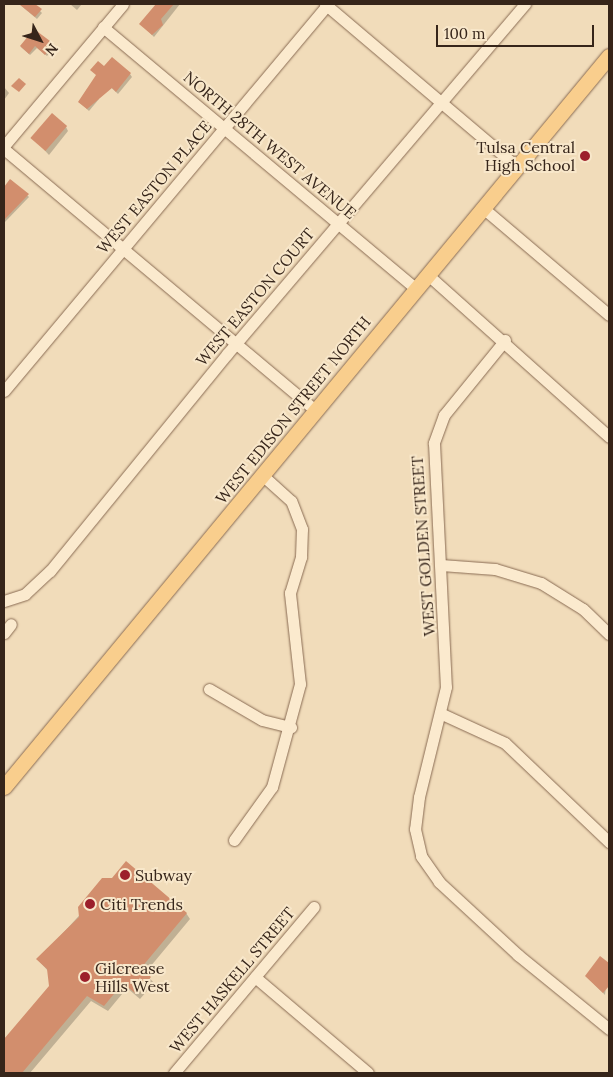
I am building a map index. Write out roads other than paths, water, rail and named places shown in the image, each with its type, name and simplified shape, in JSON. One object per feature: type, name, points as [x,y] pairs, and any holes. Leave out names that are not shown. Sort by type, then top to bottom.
[{"type":"main road","name":"WEST EDISON STREET NORTH","points":[[4,787],[609,56]]},
{"type":"street","points":[[123,4],[4,147],[121,250],[315,410]]},
{"type":"street","points":[[326,4],[517,167]]},
{"type":"street","name":"WEST EASTON PLACE","points":[[4,391],[121,250],[226,128],[326,4]]},
{"type":"street","name":"WEST EASTON COURT","points":[[4,601],[25,594],[50,571],[235,345],[525,4]]},
{"type":"street","name":"NORTH 28TH WEST AVENUE","points":[[103,27],[226,128],[416,289]]},
{"type":"street","points":[[483,208],[609,315]]},
{"type":"street","points":[[428,274],[505,340],[609,437]]},
{"type":"street","name":"WEST GOLDEN STREET","points":[[505,340],[444,415],[434,443],[447,670],[442,714],[416,815],[421,856],[453,897],[609,1029]]},
{"type":"street","points":[[234,840],[272,787],[292,727],[301,667],[290,593],[301,557],[302,529],[290,501],[262,475]]},
{"type":"street","points":[[441,565],[495,569],[541,583],[583,609],[609,634]]},
{"type":"street","points":[[209,689],[262,720],[292,727]]},
{"type":"street","points":[[442,714],[505,743],[609,842]]},
{"type":"street","name":"WEST HASKELL STREET","points":[[174,1073],[314,907]]},
{"type":"street","points":[[255,977],[368,1073]]},
{"type":"place","name":"Tulsa Central High School","points":[[585,156]]},
{"type":"place","name":"Subway","points":[[125,875]]},
{"type":"place","name":"Citi Trends","points":[[90,904]]},
{"type":"place","name":"Gilcrease Hills West","points":[[85,977]]}]
